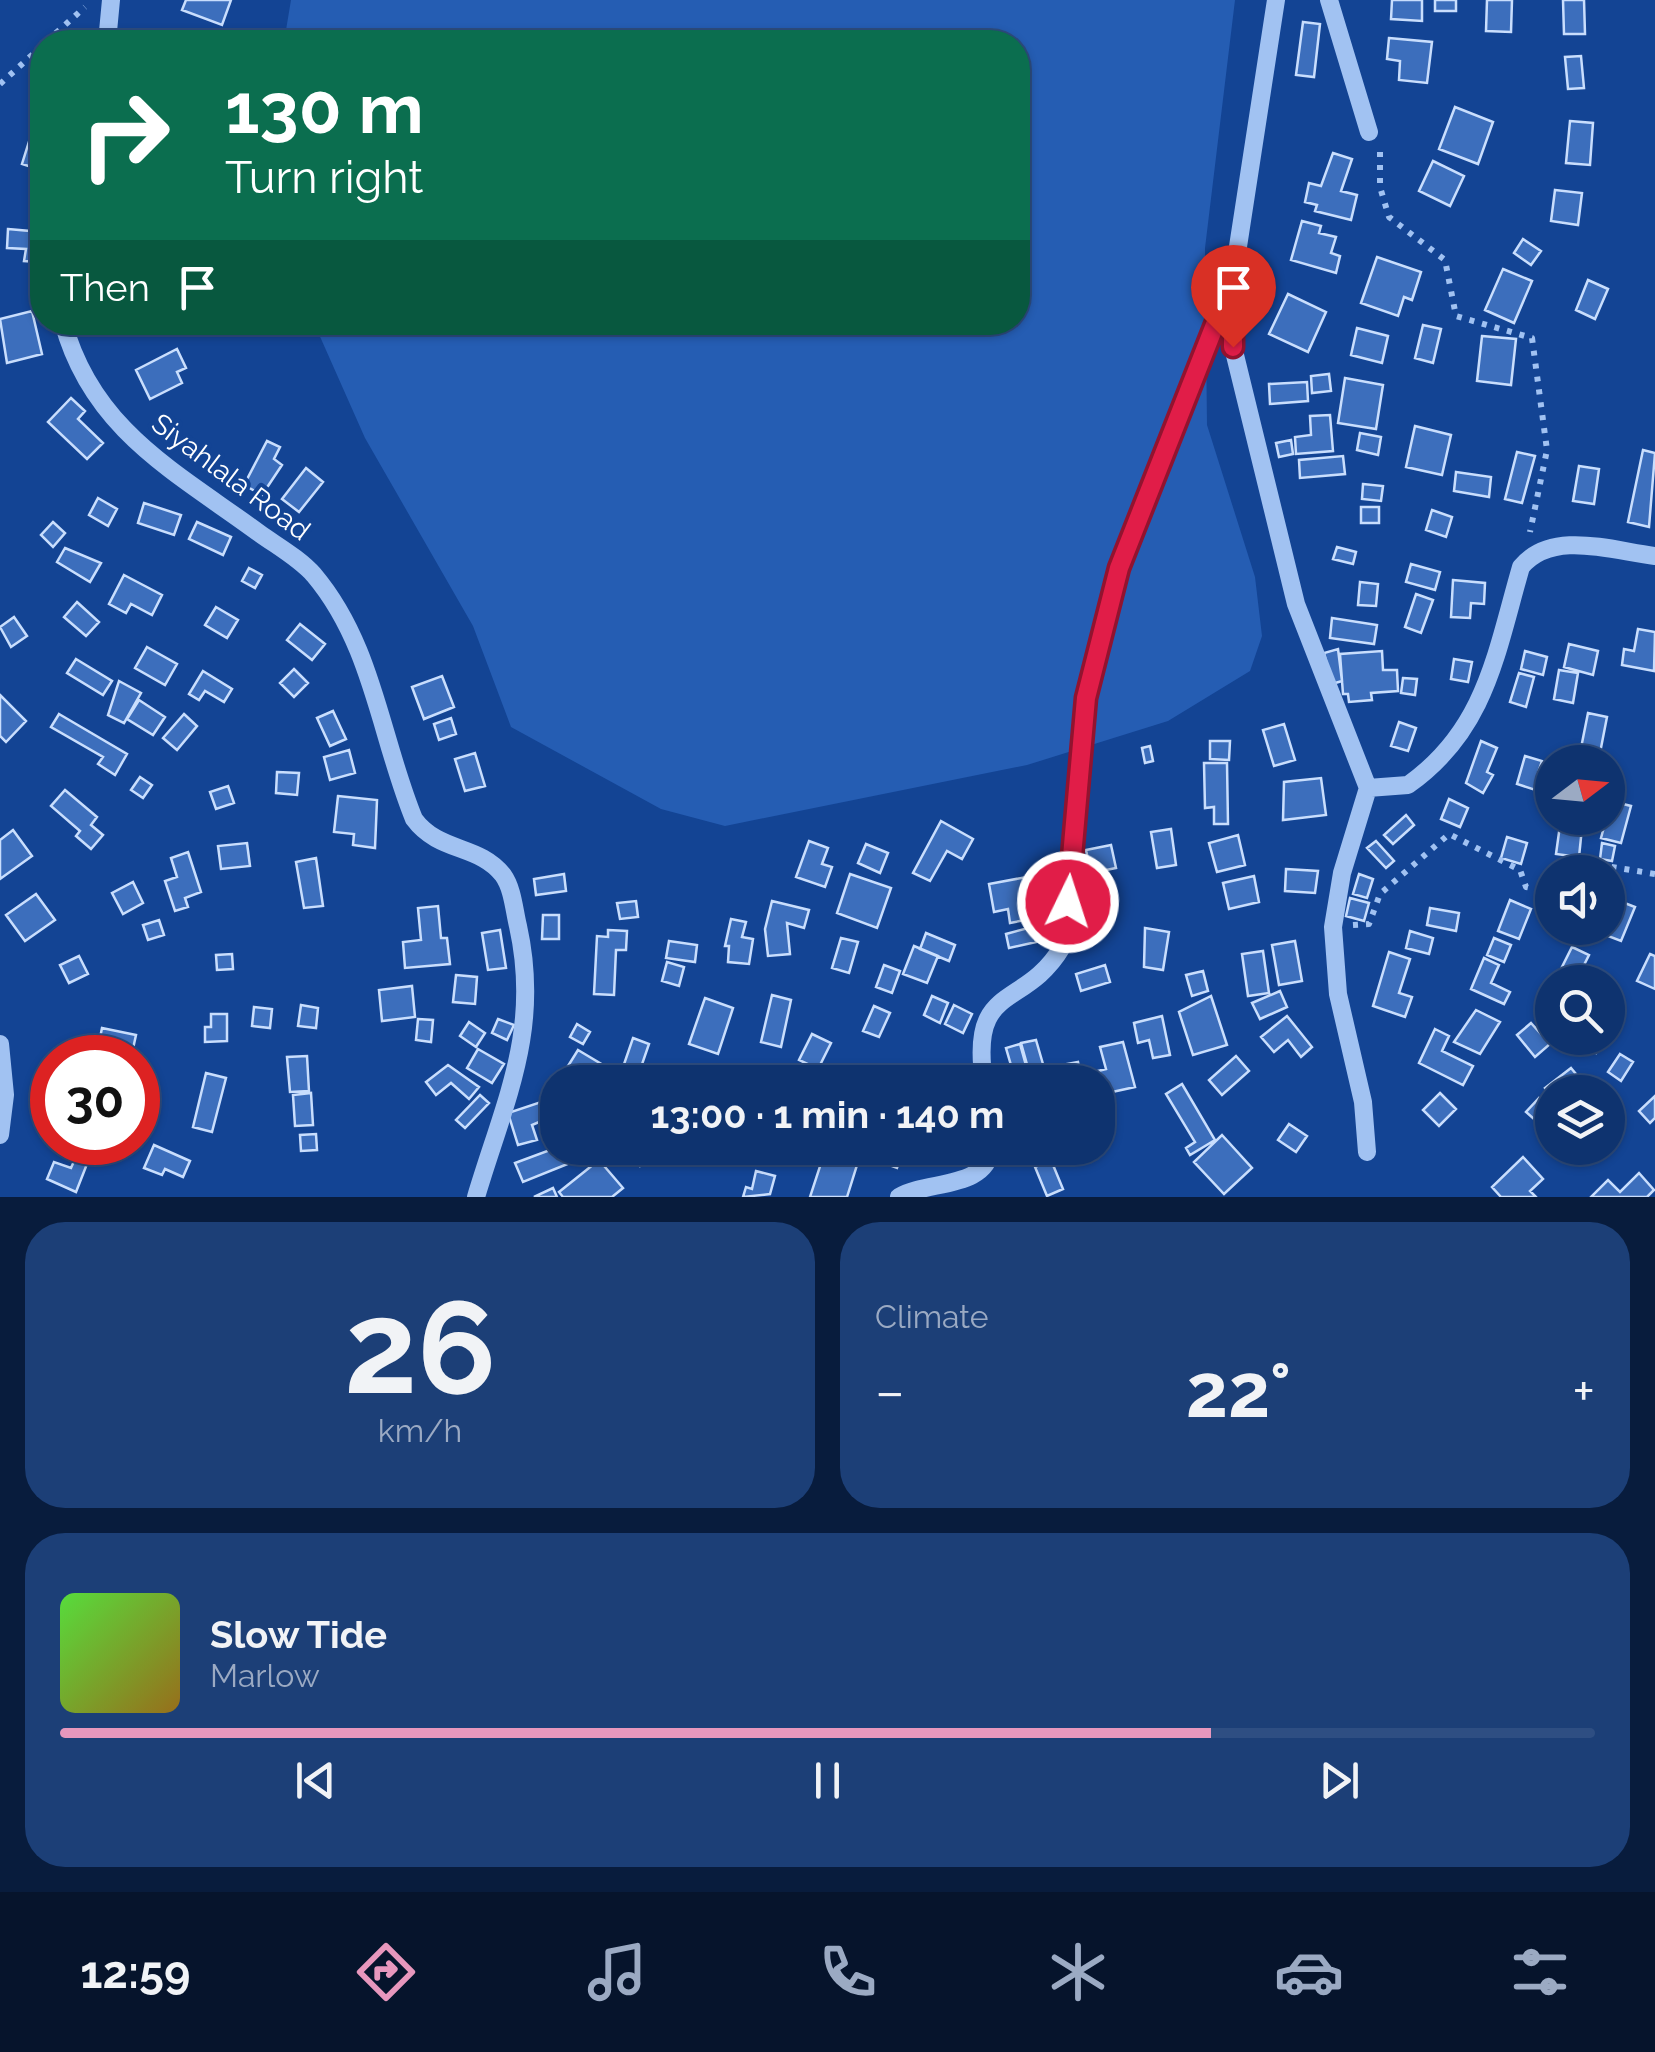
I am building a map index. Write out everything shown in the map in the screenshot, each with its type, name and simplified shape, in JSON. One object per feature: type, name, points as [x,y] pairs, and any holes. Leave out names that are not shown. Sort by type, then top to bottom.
[{"type":"street","points":[[109,30],[111,0]]},
{"type":"street","points":[[1276,0],[1233,279],[1236,372],[1271,493],[1296,604],[1368,788],[1342,874],[1333,926],[1338,994],[1361,1090],[1366,1152]]},
{"type":"street","points":[[1329,0],[1369,132]]},
{"type":"street","points":[[981,1065],[978,1048],[988,1014],[1053,962],[1062,947],[1086,698],[1119,568],[1233,279]]},
{"type":"street","name":"Siyahlala Road","points":[[68,335],[83,379],[117,424],[164,467],[310,570],[336,602],[362,653],[414,819],[433,840],[490,862],[510,888],[521,941],[526,1031],[476,1197]]},
{"type":"street","points":[[1368,788],[1390,790],[1408,785],[1468,728],[1480,704],[1522,568],[1534,553],[1567,544],[1655,556]]},
{"type":"street","points":[[0,1044],[5,1095],[0,1134]]},
{"type":"street","points":[[899,1197],[972,1176],[986,1165]]},
{"type":"path","points":[[60,30],[94,0]]},
{"type":"path","points":[[0,84],[30,57]]},
{"type":"path","points":[[1369,132],[1381,154],[1380,187],[1389,217],[1445,260],[1456,316],[1532,338],[1547,450],[1528,524],[1534,553]]},
{"type":"path","points":[[1333,926],[1369,924],[1380,894],[1449,834],[1520,870],[1526,888],[1535,889]]},
{"type":"path","points":[[1625,869],[1655,874]]},
{"type":"shaded area","points":[[291,0],[1235,0],[1205,248],[1207,425],[1255,577],[1262,636],[1250,671],[1168,721],[1027,765],[725,826],[661,809],[511,727],[473,626],[365,438],[319,335],[1030,335],[1030,30],[286,30]]},
{"type":"building","points":[[186,0],[231,0],[222,25],[182,10]]},
{"type":"building","points":[[1392,0],[1422,0],[1422,21],[1391,19]]},
{"type":"building","points":[[1435,0],[1456,0],[1456,11],[1435,11]]},
{"type":"building","points":[[1487,0],[1512,0],[1511,32],[1486,31]]},
{"type":"building","points":[[1563,0],[1584,0],[1585,34],[1564,34]]},
{"type":"building","points":[[1303,22],[1320,24],[1314,77],[1296,75]]},
{"type":"building","points":[[1389,38],[1432,42],[1427,83],[1399,80],[1400,61],[1387,59]]},
{"type":"building","points":[[1581,56],[1584,88],[1568,89],[1565,57]]},
{"type":"building","points":[[1455,107],[1493,122],[1478,164],[1439,149]]},
{"type":"building","points":[[1570,121],[1593,123],[1590,165],[1566,163]]},
{"type":"building","points":[[30,138],[30,166],[22,164]]},
{"type":"building","points":[[1333,153],[1352,159],[1341,191],[1357,195],[1351,220],[1315,211],[1317,205],[1305,202],[1309,183],[1321,186]]},
{"type":"building","points":[[1433,161],[1464,176],[1450,206],[1419,191]]},
{"type":"building","points":[[1555,190],[1582,193],[1578,225],[1551,221]]},
{"type":"building","points":[[1302,221],[1321,226],[1319,233],[1336,237],[1331,253],[1340,256],[1336,273],[1291,260]]},
{"type":"building","points":[[8,229],[30,231],[30,261],[24,261],[26,249],[7,248]]},
{"type":"building","points":[[1523,239],[1541,251],[1531,265],[1514,253]]},
{"type":"building","points":[[1377,257],[1421,272],[1412,300],[1404,297],[1398,316],[1361,303]]},
{"type":"building","points":[[1503,269],[1532,281],[1514,323],[1485,310]]},
{"type":"building","points":[[1588,280],[1608,289],[1595,319],[1576,310]]},
{"type":"building","points":[[1288,294],[1326,312],[1308,352],[1269,334]]},
{"type":"building","points":[[30,312],[30,335],[38,335],[42,354],[7,363],[0,319]]},
{"type":"building","points":[[1423,325],[1441,329],[1433,363],[1415,358]]},
{"type":"building","points":[[1357,328],[1388,336],[1382,363],[1351,355]]},
{"type":"building","points":[[1482,336],[1516,339],[1511,385],[1477,381]]},
{"type":"building","points":[[177,349],[186,368],[177,372],[182,383],[150,399],[136,370]]},
{"type":"building","points":[[1329,374],[1331,391],[1312,393],[1311,376]]},
{"type":"building","points":[[1345,378],[1383,385],[1376,429],[1338,423]]},
{"type":"building","points":[[1307,382],[1308,401],[1270,404],[1269,384]]},
{"type":"building","points":[[71,398],[85,411],[78,419],[103,443],[87,459],[48,422]]},
{"type":"building","points":[[1330,415],[1333,451],[1296,454],[1295,437],[1311,435],[1310,416]]},
{"type":"building","points":[[1415,426],[1451,435],[1442,475],[1406,467]]},
{"type":"building","points":[[1360,433],[1381,437],[1378,455],[1357,450]]},
{"type":"building","points":[[1291,440],[1293,454],[1279,457],[1276,443]]},
{"type":"building","points":[[267,441],[280,447],[274,459],[282,465],[262,495],[244,485]]},
{"type":"building","points":[[1643,450],[1655,453],[1649,527],[1628,522]]},
{"type":"building","points":[[1517,452],[1535,456],[1522,503],[1505,499]]},
{"type":"building","points":[[1343,456],[1345,474],[1300,478],[1299,460]]},
{"type":"building","points":[[1579,466],[1599,469],[1594,504],[1573,501]]},
{"type":"building","points":[[306,468],[323,482],[299,512],[282,499]]},
{"type":"building","points":[[1456,472],[1491,477],[1489,497],[1454,491]]},
{"type":"building","points":[[1363,484],[1383,486],[1381,501],[1362,499]]},
{"type":"building","points":[[98,498],[117,509],[108,526],[89,515]]},
{"type":"building","points":[[144,503],[181,515],[174,535],[138,523]]},
{"type":"building","points":[[1361,507],[1379,507],[1379,523],[1361,523]]},
{"type":"building","points":[[1432,510],[1452,517],[1446,537],[1426,530]]},
{"type":"building","points":[[53,522],[65,533],[53,547],[41,535]]},
{"type":"building","points":[[197,522],[231,537],[223,555],[189,539]]},
{"type":"building","points":[[1337,547],[1356,552],[1353,564],[1333,559]]},
{"type":"building","points":[[65,548],[101,563],[90,582],[57,562]]},
{"type":"building","points":[[1411,564],[1440,572],[1435,590],[1406,582]]},
{"type":"building","points":[[249,568],[262,575],[255,588],[242,581]]},
{"type":"building","points":[[124,575],[162,595],[152,615],[131,604],[126,613],[109,604]]},
{"type":"building","points":[[1453,580],[1485,583],[1484,604],[1471,603],[1470,618],[1451,617]]},
{"type":"building","points":[[1360,582],[1378,584],[1376,606],[1358,605]]},
{"type":"building","points":[[1416,594],[1433,600],[1421,633],[1405,627]]},
{"type":"building","points":[[77,602],[99,622],[86,636],[64,617]]},
{"type":"building","points":[[216,607],[238,620],[227,638],[205,625]]},
{"type":"building","points":[[14,617],[27,636],[11,647],[0,627]]},
{"type":"building","points":[[1332,618],[1377,625],[1374,644],[1330,638]]},
{"type":"building","points":[[300,624],[325,644],[312,660],[287,640]]},
{"type":"building","points":[[1638,629],[1655,632],[1654,671],[1622,665],[1624,649],[1634,651]]},
{"type":"building","points":[[1569,644],[1598,651],[1593,675],[1564,667]]},
{"type":"building","points":[[147,647],[177,664],[165,685],[135,668]]},
{"type":"building","points":[[1338,649],[1342,681],[1332,684],[1324,653]]},
{"type":"building","points":[[1382,651],[1383,670],[1397,670],[1398,691],[1371,693],[1372,700],[1349,702],[1348,694],[1343,694],[1340,654]]},
{"type":"building","points":[[1525,651],[1547,657],[1543,675],[1521,669]]},
{"type":"building","points":[[76,659],[112,681],[103,695],[67,673]]},
{"type":"building","points":[[1454,659],[1472,662],[1468,682],[1451,679]]},
{"type":"building","points":[[294,669],[308,683],[294,697],[280,683]]},
{"type":"building","points":[[1559,670],[1578,673],[1573,703],[1554,699]]},
{"type":"building","points":[[203,671],[232,689],[224,702],[205,691],[199,700],[189,694]]},
{"type":"building","points":[[1519,673],[1534,677],[1526,707],[1510,702]]},
{"type":"building","points":[[442,676],[454,707],[424,719],[412,687]]},
{"type":"building","points":[[1403,678],[1417,679],[1415,695],[1401,693]]},
{"type":"building","points":[[119,681],[141,693],[124,723],[108,715]]},
{"type":"building","points":[[0,695],[26,721],[6,742],[0,736]]},
{"type":"building","points":[[139,700],[165,717],[153,735],[127,719]]},
{"type":"building","points":[[333,711],[346,739],[330,746],[317,718]]},
{"type":"building","points":[[1588,713],[1607,717],[1602,745],[1582,745]]},
{"type":"building","points":[[59,714],[127,754],[115,775],[98,764],[103,757],[51,727]]},
{"type":"building","points":[[184,714],[197,726],[177,750],[163,738]]},
{"type":"building","points":[[451,718],[456,734],[439,740],[434,724]]},
{"type":"building","points":[[1399,722],[1416,728],[1408,751],[1391,746]]},
{"type":"building","points":[[1284,724],[1295,760],[1274,766],[1263,730]]},
{"type":"building","points":[[1210,741],[1230,741],[1229,760],[1210,759]]},
{"type":"building","points":[[1481,741],[1497,748],[1487,772],[1493,775],[1483,793],[1466,783]]},
{"type":"building","points":[[1150,746],[1153,761],[1145,763],[1142,748]]},
{"type":"building","points":[[349,750],[355,773],[330,780],[324,757]]},
{"type":"building","points":[[475,753],[485,786],[465,791],[455,759]]},
{"type":"building","points":[[1525,756],[1535,759],[1535,790],[1517,784]]},
{"type":"building","points":[[1204,763],[1227,763],[1228,824],[1214,824],[1214,807],[1205,808]]},
{"type":"building","points":[[277,772],[299,773],[297,795],[276,793]]},
{"type":"building","points":[[140,777],[152,785],[143,798],[131,790]]},
{"type":"building","points":[[1321,778],[1326,815],[1283,820],[1284,782]]},
{"type":"building","points":[[228,786],[234,803],[216,809],[210,792]]},
{"type":"building","points":[[65,790],[97,817],[91,825],[103,835],[91,849],[76,836],[80,831],[51,806]]},
{"type":"building","points":[[338,796],[377,800],[375,848],[353,845],[354,834],[334,832]]},
{"type":"building","points":[[1449,799],[1468,808],[1460,827],[1441,819]]},
{"type":"building","points":[[1625,804],[1631,806],[1625,828]]},
{"type":"building","points":[[1406,815],[1414,825],[1393,844],[1384,835]]},
{"type":"building","points":[[941,821],[973,839],[962,859],[947,851],[930,881],[913,873]]},
{"type":"building","points":[[1171,829],[1176,865],[1157,868],[1151,832]]},
{"type":"building","points":[[13,830],[32,856],[0,879],[0,840]]},
{"type":"building","points":[[1238,835],[1245,865],[1217,872],[1209,843]]},
{"type":"building","points":[[1559,835],[1581,835],[1579,855],[1556,854]]},
{"type":"building","points":[[1602,835],[1623,835],[1621,843],[1601,838]]},
{"type":"building","points":[[1507,837],[1527,843],[1521,864],[1501,858]]},
{"type":"building","points":[[809,841],[828,848],[822,864],[832,867],[825,887],[796,877]]},
{"type":"building","points":[[1376,841],[1394,861],[1386,868],[1367,848]]},
{"type":"building","points":[[247,843],[250,866],[221,869],[218,846]]},
{"type":"building","points":[[1602,843],[1615,846],[1613,855],[1600,855]]},
{"type":"building","points":[[866,844],[888,853],[880,873],[858,863]]},
{"type":"building","points":[[1111,845],[1116,868],[1091,873],[1086,850]]},
{"type":"building","points":[[188,852],[201,892],[185,898],[188,907],[175,911],[165,881],[177,877],[171,858]]},
{"type":"building","points":[[316,858],[323,906],[304,908],[296,862]]},
{"type":"building","points":[[1286,869],[1318,871],[1315,893],[1285,891]]},
{"type":"building","points":[[564,874],[566,891],[536,895],[534,879]]},
{"type":"building","points":[[850,874],[891,888],[877,928],[837,913]]},
{"type":"building","points":[[1043,874],[1053,932],[1038,935],[1035,918],[1010,923],[1008,909],[994,912],[989,884]]},
{"type":"building","points":[[1359,874],[1373,879],[1367,898],[1353,894]]},
{"type":"building","points":[[1254,876],[1259,902],[1229,909],[1223,883]]},
{"type":"building","points":[[133,882],[143,903],[123,914],[112,893]]},
{"type":"building","points":[[36,894],[55,920],[25,941],[6,915]]},
{"type":"building","points":[[1350,898],[1369,903],[1364,921],[1346,916]]},
{"type":"building","points":[[1510,900],[1531,909],[1519,939],[1498,931]]},
{"type":"building","points":[[636,901],[638,917],[620,919],[617,903]]},
{"type":"building","points":[[772,901],[809,910],[804,928],[787,923],[790,954],[768,956],[765,929]]},
{"type":"building","points":[[1625,903],[1635,907],[1625,931]]},
{"type":"building","points":[[438,906],[441,938],[447,938],[450,964],[405,968],[403,942],[421,940],[418,908]]},
{"type":"building","points":[[1430,908],[1459,913],[1456,931],[1427,925]]},
{"type":"building","points":[[543,915],[559,915],[559,939],[542,939]]},
{"type":"building","points":[[731,919],[746,922],[742,937],[753,939],[749,964],[728,962],[729,946],[725,946]]},
{"type":"building","points":[[159,920],[164,935],[148,940],[143,925]]},
{"type":"building","points":[[1032,927],[1036,942],[1009,948],[1006,934]]},
{"type":"building","points":[[1145,928],[1169,932],[1163,970],[1144,967]]},
{"type":"building","points":[[500,930],[506,968],[488,970],[482,933]]},
{"type":"building","points":[[608,930],[627,931],[626,950],[616,950],[614,995],[594,994],[597,936],[608,937]]},
{"type":"building","points":[[1410,931],[1433,938],[1429,954],[1406,948]]},
{"type":"building","points":[[926,933],[955,945],[949,961],[920,949]]},
{"type":"building","points":[[841,938],[858,942],[849,973],[832,968]]},
{"type":"building","points":[[1494,938],[1511,945],[1504,962],[1487,955]]},
{"type":"building","points":[[669,941],[697,945],[695,962],[666,958]]},
{"type":"building","points":[[1295,941],[1302,981],[1279,985],[1272,945]]},
{"type":"building","points":[[914,946],[938,956],[927,983],[903,974]]},
{"type":"building","points":[[1572,947],[1589,955],[1584,965],[1563,965]]},
{"type":"building","points":[[1263,951],[1269,993],[1248,996],[1242,954]]},
{"type":"building","points":[[1389,952],[1410,959],[1399,993],[1412,997],[1405,1017],[1373,1006]]},
{"type":"building","points":[[232,954],[233,969],[217,970],[216,955]]},
{"type":"building","points":[[1650,954],[1655,956],[1655,989],[1637,981]]},
{"type":"building","points":[[79,956],[88,974],[69,983],[60,965]]},
{"type":"building","points":[[1484,958],[1499,965],[1491,983],[1510,992],[1504,1004],[1471,989]]},
{"type":"building","points":[[667,962],[684,967],[679,986],[662,981]]},
{"type":"building","points":[[884,965],[900,971],[892,993],[876,987]]},
{"type":"building","points":[[1105,965],[1110,982],[1081,991],[1076,974]]},
{"type":"building","points":[[1203,971],[1208,991],[1192,996],[1186,975]]},
{"type":"building","points":[[456,975],[477,977],[475,1004],[453,1002]]},
{"type":"building","points":[[412,986],[415,1017],[382,1021],[379,990]]},
{"type":"building","points":[[1280,991],[1287,1007],[1260,1019],[1252,1003]]},
{"type":"building","points":[[772,995],[791,1000],[781,1047],[761,1042]]},
{"type":"building","points":[[932,996],[948,1003],[940,1023],[924,1015]]},
{"type":"building","points":[[1211,996],[1227,1045],[1193,1055],[1179,1012]]},
{"type":"building","points":[[705,998],[733,1008],[718,1054],[689,1044]]},
{"type":"building","points":[[301,1005],[318,1008],[316,1028],[298,1026]]},
{"type":"building","points":[[954,1005],[972,1014],[963,1033],[945,1024]]},
{"type":"building","points":[[874,1006],[890,1013],[879,1037],[863,1031]]},
{"type":"building","points":[[254,1007],[272,1009],[270,1028],[252,1026]]},
{"type":"building","points":[[1476,1010],[1500,1022],[1480,1054],[1454,1042]]},
{"type":"building","points":[[211,1014],[227,1014],[227,1041],[205,1042],[205,1027],[211,1027]]},
{"type":"building","points":[[1162,1016],[1170,1055],[1153,1058],[1149,1040],[1138,1043],[1134,1023]]},
{"type":"building","points":[[1287,1016],[1312,1047],[1301,1057],[1288,1040],[1274,1052],[1261,1037]]},
{"type":"building","points":[[418,1019],[433,1020],[431,1042],[416,1040]]},
{"type":"building","points":[[498,1019],[514,1025],[507,1040],[492,1033]]},
{"type":"building","points":[[469,1022],[485,1033],[476,1047],[460,1036]]},
{"type":"building","points":[[1531,1023],[1535,1027],[1537,1055],[1535,1057],[1517,1035]]},
{"type":"building","points":[[577,1024],[590,1032],[583,1044],[570,1037]]},
{"type":"building","points":[[102,1028],[136,1035],[101,1035]]},
{"type":"building","points":[[1435,1029],[1449,1036],[1442,1051],[1473,1066],[1463,1085],[1419,1063]]},
{"type":"building","points":[[812,1034],[831,1043],[820,1065],[799,1060]]},
{"type":"building","points":[[633,1038],[649,1044],[642,1065],[624,1065]]},
{"type":"building","points":[[1036,1040],[1043,1064],[1027,1065],[1021,1043]]},
{"type":"building","points":[[1123,1042],[1135,1087],[1115,1091],[1115,1065],[1105,1065],[1100,1047]]},
{"type":"building","points":[[1020,1044],[1026,1065],[1011,1065],[1006,1048]]},
{"type":"building","points":[[478,1049],[504,1064],[492,1083],[467,1068]]},
{"type":"building","points":[[578,1050],[603,1065],[569,1065]]},
{"type":"building","points":[[1619,1055],[1633,1062],[1625,1075],[1608,1072]]},
{"type":"building","points":[[307,1056],[309,1091],[290,1092],[287,1057]]},
{"type":"building","points":[[1236,1056],[1249,1071],[1222,1095],[1209,1080]]},
{"type":"building","points":[[448,1065],[479,1087],[469,1099],[451,1083],[436,1095],[426,1082]]},
{"type":"building","points":[[206,1073],[226,1078],[212,1132],[193,1127]]},
{"type":"building","points":[[1182,1084],[1215,1140],[1190,1155],[1186,1148],[1195,1142],[1166,1094]]},
{"type":"building","points":[[311,1093],[313,1125],[295,1126],[293,1095]]},
{"type":"building","points":[[1440,1093],[1456,1109],[1439,1126],[1423,1110]]},
{"type":"building","points":[[480,1095],[489,1103],[465,1128],[456,1120]]},
{"type":"building","points":[[1655,1096],[1655,1118],[1650,1123],[1639,1111]]},
{"type":"building","points":[[540,1102],[540,1122],[532,1125],[537,1140],[518,1145],[508,1113]]},
{"type":"building","points":[[1535,1102],[1535,1120],[1526,1112]]},
{"type":"building","points":[[1289,1124],[1307,1136],[1296,1152],[1278,1140]]},
{"type":"building","points":[[316,1134],[317,1150],[301,1151],[300,1135]]},
{"type":"building","points":[[1222,1135],[1252,1168],[1224,1194],[1194,1162]]},
{"type":"building","points":[[160,1148],[190,1161],[183,1177],[165,1169],[162,1175],[144,1168],[160,1165]]},
{"type":"building","points":[[540,1154],[540,1165],[565,1165],[523,1182],[515,1163]]},
{"type":"building","points":[[1523,1157],[1543,1179],[1530,1191],[1536,1197],[1501,1197],[1492,1187]]},
{"type":"building","points":[[53,1165],[87,1165],[76,1192],[47,1179]]},
{"type":"building","points":[[593,1165],[603,1165],[623,1188],[612,1197],[563,1197],[559,1192]]},
{"type":"building","points":[[820,1165],[857,1165],[847,1197],[810,1197]]},
{"type":"building","points":[[1053,1165],[1063,1189],[1047,1196],[1035,1167]]},
{"type":"building","points":[[756,1171],[775,1176],[770,1194],[743,1197],[746,1187],[752,1189]]},
{"type":"building","points":[[1639,1173],[1654,1190],[1647,1197],[1591,1197],[1608,1180],[1620,1192]]},
{"type":"building","points":[[553,1188],[557,1197],[534,1197]]},
{"type":"route","points":[[1068,902],[1086,698],[1119,568],[1233,279],[1233,347]]}]
